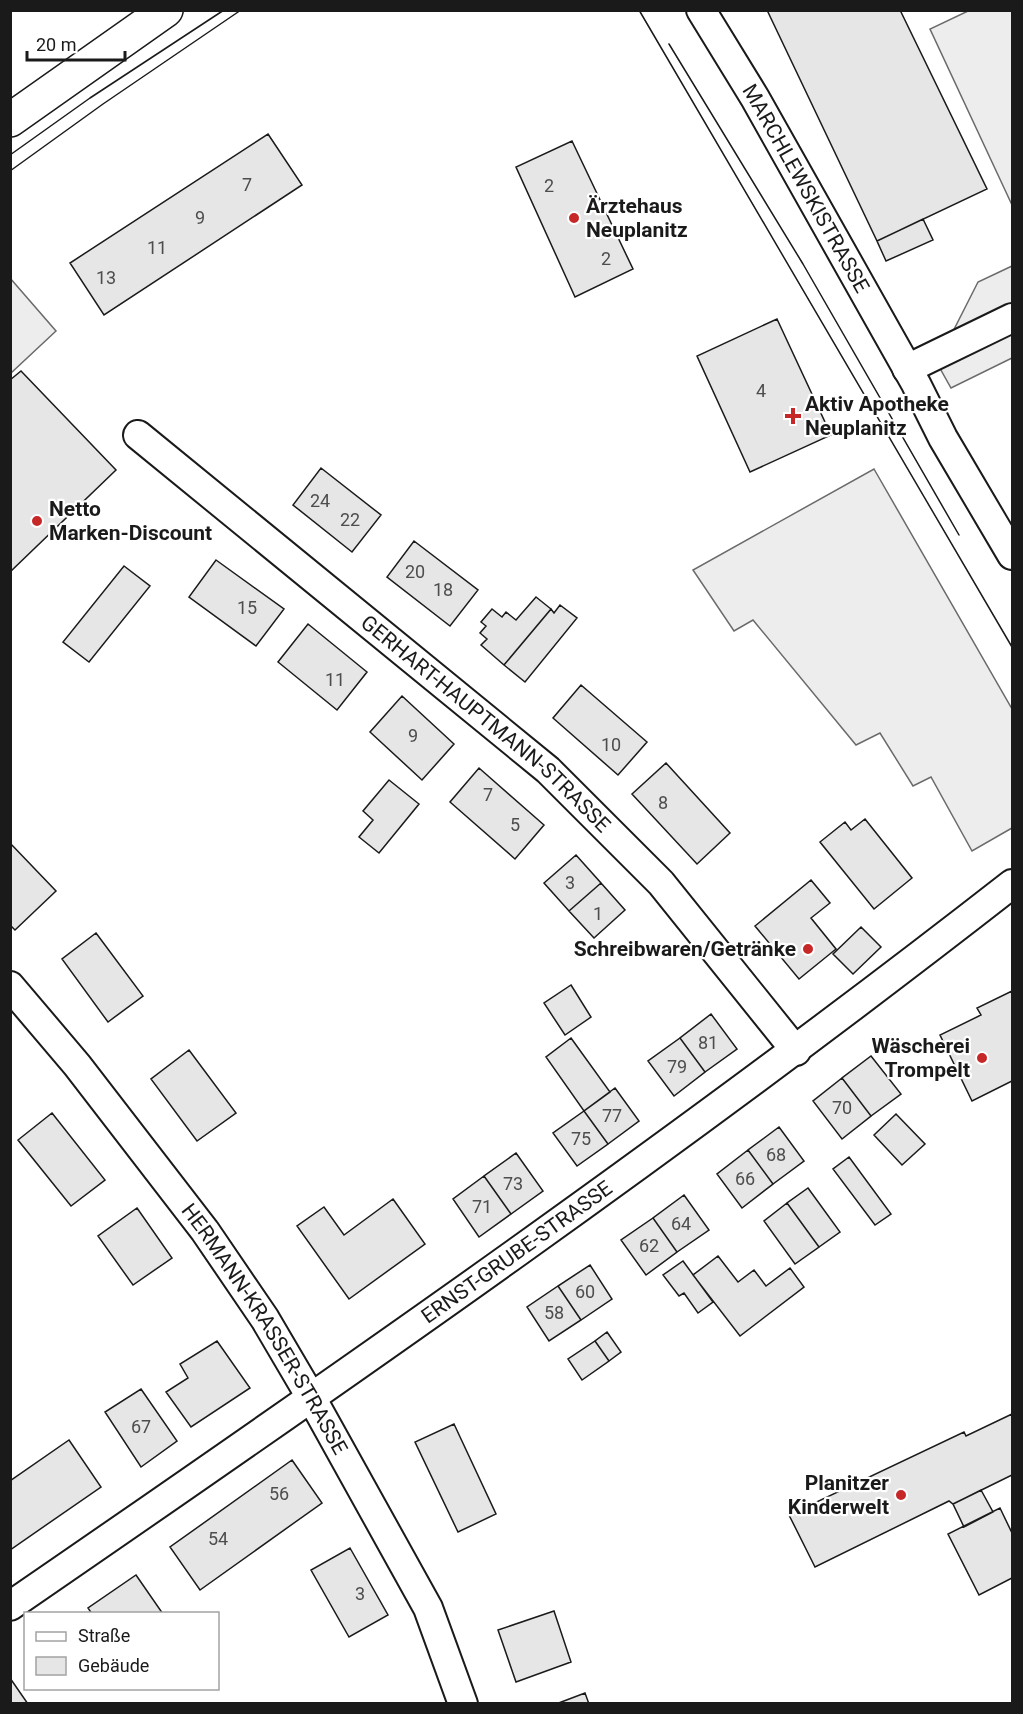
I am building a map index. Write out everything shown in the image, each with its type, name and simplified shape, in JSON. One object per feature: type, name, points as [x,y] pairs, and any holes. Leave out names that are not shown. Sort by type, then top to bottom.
[{"type":"street","points":[[10,120],[166,10]]},
{"type":"street","name":"MARCHLEWSKISTRASSE","points":[[700,10],[755,98],[908,369],[943,438],[1012,555]]},
{"type":"street","points":[[908,369],[1012,318]]},
{"type":"street","name":"GERHART-HAUPTMANN-STRASSE","points":[[138,435],[548,770],[661,883],[796,1051]]},
{"type":"street","name":"ERNST-GRUBE-STRASSE","points":[[10,1606],[312,1399],[796,1051],[1012,884]]},
{"type":"street","name":"HERMANN-KRASSER-STRASSE","points":[[10,986],[77,1065],[205,1231],[265,1319],[428,1608],[463,1704]]},
{"type":"shaded area","points":[[968,11],[1012,11],[1012,205],[930,29]]},
{"type":"shaded area","points":[[1012,266],[1012,358],[951,388],[937,363],[978,282]]},
{"type":"shaded area","points":[[10,278],[56,331],[11,373],[10,373]]},
{"type":"shaded area","points":[[874,469],[1012,709],[1012,828],[972,851],[931,777],[913,786],[880,733],[856,745],[753,620],[734,631],[693,570]]},
{"type":"building","points":[[767,10],[900,10],[987,189],[877,241]]},
{"type":"building","points":[[268,134],[302,185],[104,315],[70,263]]},
{"type":"building","name":"Ärztehaus Neuplanitz","points":[[572,141],[633,269],[575,297],[516,167]]},
{"type":"building","points":[[923,219],[933,240],[886,261],[877,241]]},
{"type":"building","points":[[777,319],[831,435],[750,472],[697,356]]},
{"type":"building","name":"Netto Marken-Discount","points":[[21,371],[116,470],[10,572],[10,380]]},
{"type":"building","points":[[321,468],[381,515],[352,552],[293,505]]},
{"type":"building","points":[[414,541],[478,590],[450,626],[387,577]]},
{"type":"building","points":[[216,560],[284,609],[256,646],[189,597]]},
{"type":"building","points":[[124,566],[150,586],[89,662],[63,642]]},
{"type":"building","points":[[536,597],[551,609],[504,665],[481,645],[487,639],[480,633],[486,626],[481,622],[492,609],[502,617],[506,612],[516,620]]},
{"type":"building","points":[[560,605],[577,618],[525,682],[504,665],[551,609],[554,613]]},
{"type":"building","points":[[308,624],[367,672],[337,710],[278,662]]},
{"type":"building","points":[[581,685],[647,742],[618,775],[553,718]]},
{"type":"building","points":[[402,696],[454,744],[422,780],[370,732]]},
{"type":"building","points":[[666,763],[730,833],[697,864],[632,794]]},
{"type":"building","points":[[479,768],[544,825],[515,859],[450,802]]},
{"type":"building","points":[[389,780],[419,804],[379,853],[359,837],[373,820],[363,811]]},
{"type":"building","points":[[865,819],[912,878],[874,909],[820,842],[845,822],[851,830]]},
{"type":"building","points":[[10,843],[56,891],[15,930],[10,925]]},
{"type":"building","points":[[576,855],[601,883],[569,911],[544,883]]},
{"type":"building","points":[[811,880],[830,903],[811,918],[836,949],[799,979],[755,926]]},
{"type":"building","points":[[601,883],[625,910],[594,938],[569,911]]},
{"type":"building","points":[[861,927],[881,947],[853,974],[833,954]]},
{"type":"building","points":[[96,933],[143,996],[108,1022],[62,959]]},
{"type":"building","points":[[571,985],[591,1017],[565,1035],[544,1003]]},
{"type":"building","name":"Wäscherei Trompelt","points":[[1012,991],[1012,1081],[972,1101],[940,1035],[981,1015],[977,1008]]},
{"type":"building","points":[[711,1014],[737,1049],[705,1072],[680,1038]]},
{"type":"building","points":[[571,1038],[610,1092],[584,1111],[546,1057]]},
{"type":"building","points":[[680,1038],[705,1072],[674,1096],[648,1061]]},
{"type":"building","points":[[189,1050],[236,1113],[197,1141],[151,1079]]},
{"type":"building","points":[[871,1056],[901,1094],[871,1116],[842,1078]]},
{"type":"building","points":[[842,1078],[871,1116],[842,1139],[813,1101]]},
{"type":"building","points":[[615,1088],[639,1121],[608,1144],[584,1111]]},
{"type":"building","points":[[584,1111],[608,1144],[577,1166],[553,1133]]},
{"type":"building","points":[[52,1113],[105,1180],[71,1206],[18,1140]]},
{"type":"building","points":[[896,1114],[925,1144],[902,1165],[874,1135]]},
{"type":"building","points":[[779,1127],[804,1161],[773,1184],[748,1150]]},
{"type":"building","points":[[748,1150],[773,1184],[742,1208],[717,1174]]},
{"type":"building","points":[[516,1153],[543,1191],[511,1214],[484,1176]]},
{"type":"building","points":[[849,1157],[891,1214],[875,1225],[833,1169]]},
{"type":"building","points":[[484,1176],[511,1214],[479,1237],[453,1199]]},
{"type":"building","points":[[808,1188],[840,1232],[819,1247],[787,1203]]},
{"type":"building","points":[[684,1195],[709,1230],[677,1252],[653,1218]]},
{"type":"building","points":[[393,1199],[425,1244],[349,1299],[297,1226],[324,1207],[344,1235]]},
{"type":"building","points":[[787,1203],[819,1247],[795,1264],[764,1221]]},
{"type":"building","points":[[137,1208],[172,1258],[133,1285],[98,1236]]},
{"type":"building","points":[[653,1218],[677,1252],[646,1275],[621,1240]]},
{"type":"building","points":[[718,1256],[738,1282],[754,1270],[766,1286],[790,1268],[804,1287],[740,1336],[693,1275]]},
{"type":"building","points":[[683,1261],[713,1302],[698,1313],[684,1293],[679,1296],[663,1275]]},
{"type":"building","points":[[590,1265],[612,1299],[581,1320],[558,1286]]},
{"type":"building","points":[[558,1286],[581,1320],[549,1341],[527,1307]]},
{"type":"building","points":[[607,1332],[621,1352],[609,1361],[595,1341]]},
{"type":"building","points":[[217,1341],[250,1388],[191,1427],[166,1392],[188,1378],[180,1364]]},
{"type":"building","points":[[595,1341],[609,1361],[582,1380],[568,1359]]},
{"type":"building","points":[[141,1389],[177,1441],[141,1467],[105,1412]]},
{"type":"building","name":"Planitzer Kinderwelt","points":[[1012,1414],[1012,1475],[953,1504],[949,1501],[815,1567],[789,1515],[964,1432],[966,1436]]},
{"type":"building","points":[[454,1424],[496,1514],[458,1532],[415,1442]]},
{"type":"building","points":[[69,1440],[101,1487],[10,1550],[10,1481]]},
{"type":"building","points":[[292,1460],[322,1503],[200,1590],[170,1547]]},
{"type":"building","points":[[981,1490],[993,1512],[964,1527],[953,1504]]},
{"type":"building","points":[[1000,1508],[1012,1533],[1012,1578],[979,1595],[948,1534]]},
{"type":"building","points":[[350,1548],[388,1615],[349,1637],[311,1570]]},
{"type":"building","points":[[136,1575],[162,1612],[91,1612],[88,1608]]},
{"type":"building","points":[[554,1611],[571,1662],[516,1682],[498,1630]]},
{"type":"building","points":[[10,1678],[28,1704],[10,1704]]},
{"type":"building","points":[[585,1693],[589,1704],[556,1704]]},
{"type":"tram line","points":[[10,155],[90,98],[224,10]]},
{"type":"tram line","points":[[10,171],[241,10]]},
{"type":"tram line","points":[[639,10],[1012,647]]},
{"type":"tram line","points":[[669,44],[803,264],[959,535]]},
{"type":"place","name":"Ärztehaus Neuplanitz","points":[[574,218]]},
{"type":"place","name":"Aktiv Apotheke Neuplanitz","points":[[793,416]]},
{"type":"place","name":"Netto Marken-Discount","points":[[37,521]]},
{"type":"place","name":"Schreibwaren/Getränke","points":[[808,949]]},
{"type":"place","name":"Wäscherei Trompelt","points":[[982,1058]]},
{"type":"place","name":"Planitzer Kinderwelt","points":[[901,1495]]}]
